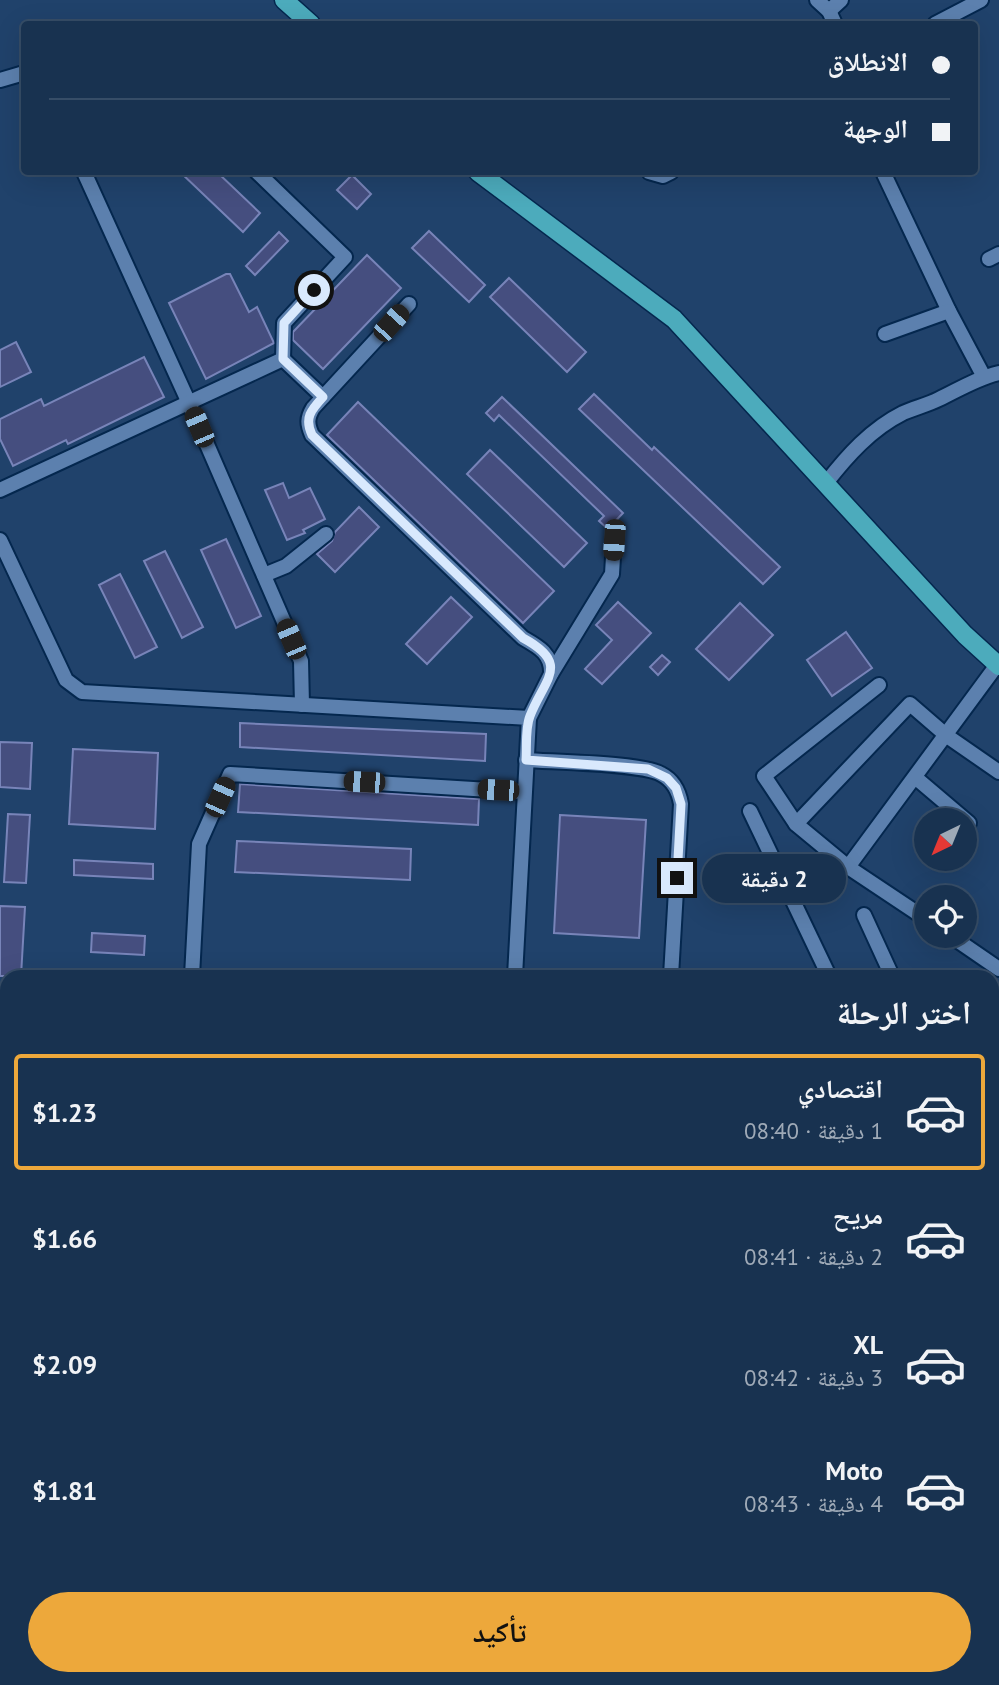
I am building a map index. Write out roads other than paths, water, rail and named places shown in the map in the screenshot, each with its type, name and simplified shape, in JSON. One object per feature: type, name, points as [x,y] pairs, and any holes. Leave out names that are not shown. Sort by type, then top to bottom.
[{"type":"main road","points":[[284,0],[308,21]]},
{"type":"main road","points":[[482,175],[674,319],[965,635],[998,666]]},
{"type":"street","points":[[817,0],[832,18],[841,0]]},
{"type":"street","points":[[941,21],[981,0]]},
{"type":"street","points":[[0,80],[21,74]]},
{"type":"street","points":[[85,175],[189,403],[301,661],[302,705]]},
{"type":"street","points":[[260,175],[345,257],[284,323],[283,359],[323,397]]},
{"type":"street","points":[[826,483],[879,427],[905,412],[992,375],[949,311],[884,175]]},
{"type":"street","points":[[408,304],[323,397],[309,415],[308,426],[312,435],[523,638],[548,655],[551,674]]},
{"type":"street","points":[[885,334],[949,311]]},
{"type":"street","points":[[0,490],[283,359]]},
{"type":"street","points":[[264,575],[286,566],[326,534]]},
{"type":"street","points":[[0,540],[66,681],[82,692],[529,718]]},
{"type":"street","points":[[515,970],[529,718],[551,674],[612,575],[614,540]]},
{"type":"street","points":[[848,867],[998,666]]},
{"type":"street","points":[[879,685],[764,776],[796,824],[848,867],[914,911]]},
{"type":"street","points":[[796,824],[910,704],[947,736],[999,772]]},
{"type":"street","points":[[526,760],[648,769],[667,778],[676,788],[681,804],[671,970]]},
{"type":"street","points":[[192,970],[199,844],[230,775],[524,792]]},
{"type":"street","points":[[915,778],[951,808]]},
{"type":"street","points":[[750,811],[826,970]]},
{"type":"street","points":[[864,915],[889,970]]},
{"type":"street","points":[[968,948],[999,969]]}]
